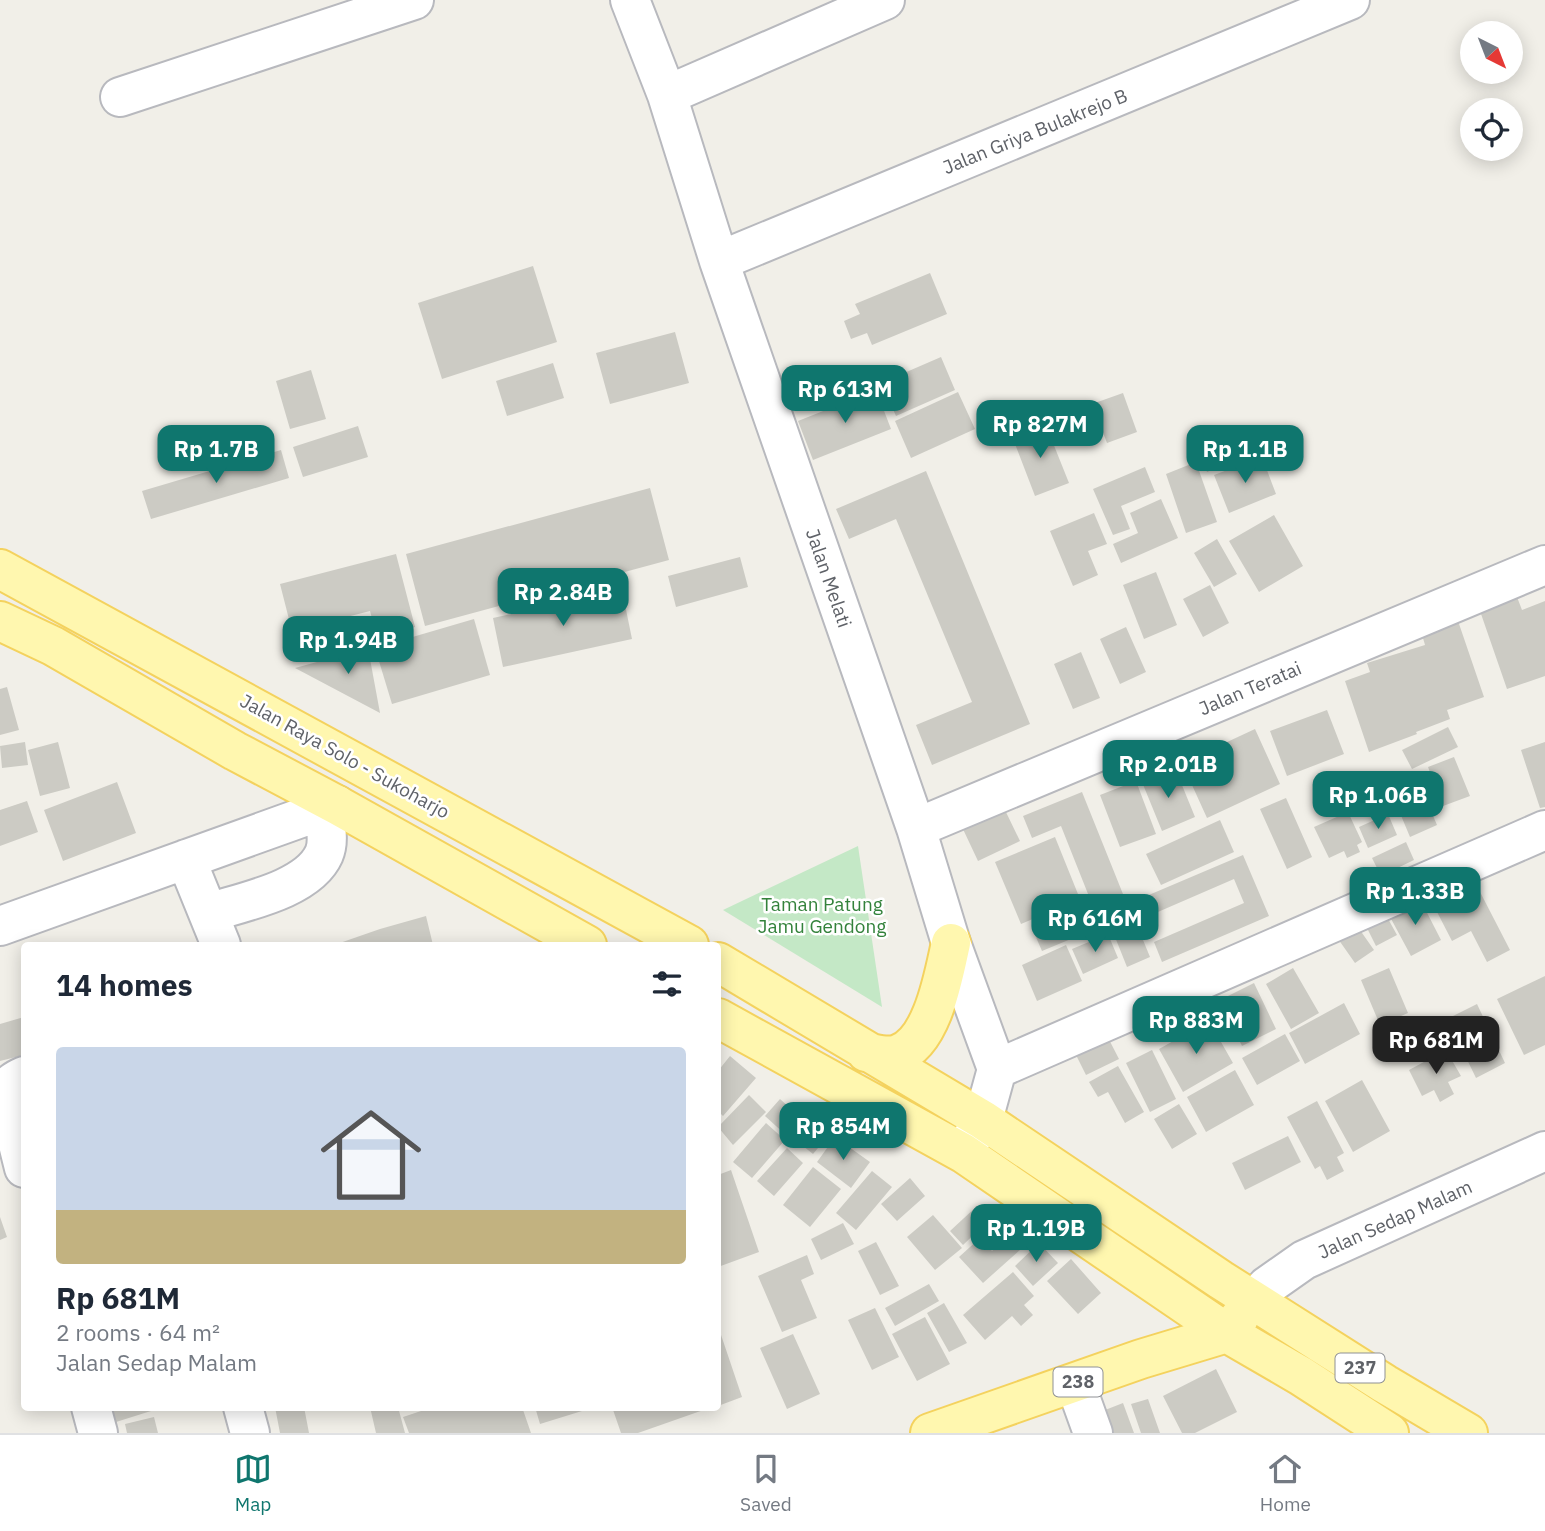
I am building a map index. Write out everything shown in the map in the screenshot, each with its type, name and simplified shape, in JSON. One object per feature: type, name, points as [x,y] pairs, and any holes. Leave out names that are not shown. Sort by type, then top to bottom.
[{"type":"main road","name":"Jalan Raya Solo - Sukoharjo","points":[[0,569],[684,942]]},
{"type":"main road","points":[[0,621],[53,646],[330,808],[581,942]]},
{"type":"main road","points":[[866,1052],[897,1055],[920,1035],[929,1021],[940,992],[951,943]]},
{"type":"main road","points":[[721,964],[983,1120],[1260,1293],[1227,1333],[963,1153],[721,1020]]},
{"type":"main road","name":"237","points":[[1260,1293],[1385,1384],[1468,1433]]},
{"type":"main road","name":"237","points":[[1227,1333],[1301,1376],[1389,1433]]},
{"type":"main road","name":"238","points":[[930,1433],[1141,1359],[1227,1333]]},
{"type":"street","points":[[120,97],[414,0]]},
{"type":"street","name":"Jalan Melati","points":[[630,0],[667,95],[719,261],[916,828],[951,943],[997,1069]]},
{"type":"street","points":[[667,95],[885,0]]},
{"type":"street","name":"Jalan Griya Bulakrejo B","points":[[719,261],[1350,0]]},
{"type":"street","name":"Jalan Teratai","points":[[916,828],[1545,565]]},
{"type":"street","points":[[0,926],[186,859],[330,808],[324,854],[305,876],[214,929],[186,859]]},
{"type":"street","points":[[963,1153],[983,1120],[997,1069],[1545,830]]},
{"type":"street","points":[[21,1077],[6,1091],[6,1096],[21,1156]]},
{"type":"street","name":"Jalan Sedap Malam","points":[[1260,1293],[1304,1259],[1545,1151]]},
{"type":"street","points":[[1075,1383],[1093,1433]]},
{"type":"street","points":[[92,1411],[98,1433]]},
{"type":"street","points":[[244,1411],[250,1433]]},
{"type":"green space","name":"Taman Patung Jamu Gendong","points":[[858,846],[882,1007],[723,910]]},
{"type":"building","points":[[533,266],[557,342],[442,379],[418,303]]},
{"type":"building","points":[[930,273],[947,314],[872,345],[867,333],[851,339],[844,321],[860,314],[855,304]]},
{"type":"building","points":[[675,332],[689,383],[610,404],[596,353]]},
{"type":"building","points":[[941,357],[955,390],[896,416],[881,383]]},
{"type":"building","points":[[553,363],[564,398],[507,416],[496,381]]},
{"type":"building","points":[[311,370],[326,419],[290,429],[276,381]]},
{"type":"building","points":[[876,390],[891,429],[813,460],[798,421]]},
{"type":"building","points":[[958,392],[975,429],[911,458],[895,421]]},
{"type":"building","points":[[1123,393],[1137,432],[1107,443],[1092,404]]},
{"type":"building","points":[[1045,423],[1069,483],[1035,496],[1012,436]]},
{"type":"building","points":[[358,426],[368,457],[303,477],[293,447]]},
{"type":"building","points":[[1225,427],[1231,442],[1252,433],[1259,450],[1207,472],[1200,455],[1214,449],[1207,434]]},
{"type":"building","points":[[281,450],[289,478],[151,519],[142,491]]},
{"type":"building","points":[[1262,457],[1276,494],[1229,513],[1214,475]]},
{"type":"building","points":[[1196,462],[1217,522],[1186,533],[1166,474]]},
{"type":"building","points":[[1145,467],[1155,492],[1121,506],[1130,529],[1113,535],[1093,489]]},
{"type":"building","points":[[926,471],[1030,724],[932,765],[916,725],[972,702],[896,519],[849,539],[836,509]]},
{"type":"building","points":[[650,488],[669,560],[425,626],[406,554]]},
{"type":"building","points":[[1161,499],[1178,538],[1121,563],[1113,544],[1138,533],[1130,513]]},
{"type":"building","points":[[1094,513],[1107,544],[1088,551],[1098,575],[1073,586],[1050,531]]},
{"type":"building","points":[[1274,515],[1303,566],[1259,592],[1229,541]]},
{"type":"building","points":[[1217,539],[1237,574],[1214,587],[1194,553]]},
{"type":"building","points":[[396,554],[415,627],[377,637],[370,611],[292,631],[280,584]]},
{"type":"building","points":[[740,557],[748,587],[676,607],[668,576]]},
{"type":"building","points":[[1156,572],[1177,625],[1144,639],[1123,585]]},
{"type":"building","points":[[1210,585],[1229,623],[1203,637],[1183,599]]},
{"type":"building","points":[[622,590],[632,639],[503,667],[493,618]]},
{"type":"building","points":[[1517,597],[1522,610],[1545,601],[1545,676],[1507,689],[1480,611]]},
{"type":"building","points":[[1457,618],[1484,697],[1447,710],[1450,719],[1369,752],[1345,681],[1370,672],[1367,663],[1425,645],[1421,631]]},
{"type":"building","points":[[474,619],[490,675],[392,704],[375,648]]},
{"type":"building","points":[[1126,627],[1146,672],[1120,684],[1100,639]]},
{"type":"building","points":[[368,648],[380,713],[295,668]]},
{"type":"building","points":[[1081,652],[1100,698],[1073,709],[1054,664]]},
{"type":"building","points":[[7,687],[19,730],[0,735],[0,689]]},
{"type":"building","points":[[1327,710],[1344,754],[1287,776],[1270,731]]},
{"type":"building","points":[[1448,727],[1458,747],[1412,769],[1402,750]]},
{"type":"building","points":[[1255,729],[1280,784],[1207,818],[1182,763]]},
{"type":"building","points":[[25,742],[28,765],[2,768],[0,746]]},
{"type":"building","points":[[58,742],[70,788],[40,796],[28,750]]},
{"type":"building","points":[[1545,742],[1545,807],[1540,808],[1521,750]]},
{"type":"building","points":[[1454,757],[1470,796],[1443,806],[1428,767]]},
{"type":"building","points":[[1175,768],[1195,817],[1162,831],[1142,782]]},
{"type":"building","points":[[1414,771],[1437,825],[1410,837],[1387,782]]},
{"type":"building","points":[[1136,781],[1156,834],[1120,847],[1100,795]]},
{"type":"building","points":[[117,782],[136,833],[63,861],[44,810]]},
{"type":"building","points":[[1082,792],[1131,914],[1042,951],[1032,928],[1092,904],[1061,826],[1032,838],[1023,816]]},
{"type":"building","points":[[1286,798],[1312,857],[1287,869],[1260,809]]},
{"type":"building","points":[[27,801],[38,832],[0,846],[0,810]]},
{"type":"building","points":[[1004,808],[1020,841],[978,861],[962,827]]},
{"type":"building","points":[[1348,812],[1362,842],[1357,845],[1360,852],[1347,858],[1344,851],[1329,858],[1314,827]]},
{"type":"building","points":[[1388,814],[1397,835],[1368,848],[1359,827]]},
{"type":"building","points":[[1220,820],[1234,852],[1161,885],[1146,854]]},
{"type":"building","points":[[1055,837],[1080,899],[1021,924],[995,862]]},
{"type":"building","points":[[1406,842],[1414,860],[1381,876],[1372,858]]},
{"type":"building","points":[[1243,855],[1269,916],[1162,962],[1154,942],[1244,903],[1234,879],[1144,918],[1137,900]]},
{"type":"building","points":[[1461,881],[1468,894],[1478,888],[1510,950],[1487,962],[1471,931],[1452,941],[1436,910],[1447,905],[1441,892]]},
{"type":"building","points":[[1420,899],[1441,940],[1411,956],[1389,915]]},
{"type":"building","points":[[1381,906],[1397,935],[1376,946],[1361,916]]},
{"type":"building","points":[[426,916],[432,942],[343,942]]},
{"type":"building","points":[[1134,918],[1150,957],[1127,967],[1111,927]]},
{"type":"building","points":[[1355,923],[1374,950],[1355,963],[1336,936]]},
{"type":"building","points":[[1108,934],[1118,958],[1083,974],[1072,949]]},
{"type":"building","points":[[1066,945],[1082,981],[1037,1001],[1022,965]]},
{"type":"building","points":[[1293,968],[1319,1013],[1291,1029],[1266,984]]},
{"type":"building","points":[[1389,968],[1408,1013],[1380,1025],[1361,980]]},
{"type":"building","points":[[1545,976],[1545,1045],[1524,1055],[1497,999]]},
{"type":"building","points":[[1254,983],[1276,1029],[1242,1046],[1220,1000]]},
{"type":"building","points":[[1344,1003],[1360,1034],[1305,1064],[1289,1033]]},
{"type":"building","points":[[1477,1004],[1505,1063],[1476,1078],[1458,1041],[1451,1044],[1441,1022]]},
{"type":"building","points":[[21,1018],[21,1056],[0,1061],[0,1024]]},
{"type":"building","points":[[1209,1021],[1233,1063],[1183,1092],[1159,1049]]},
{"type":"building","points":[[1102,1026],[1119,1059],[1086,1075],[1070,1043]]},
{"type":"building","points":[[1285,1034],[1300,1061],[1257,1085],[1242,1058]]},
{"type":"building","points":[[1152,1050],[1176,1099],[1150,1112],[1126,1063]]},
{"type":"building","points":[[1446,1050],[1461,1076],[1448,1082],[1454,1094],[1440,1102],[1434,1090],[1422,1096],[1409,1070]]},
{"type":"building","points":[[730,1056],[756,1078],[723,1116],[721,1114],[721,1067]]},
{"type":"building","points":[[1118,1066],[1144,1112],[1125,1123],[1108,1092],[1098,1097],[1089,1082]]},
{"type":"building","points":[[1235,1070],[1254,1105],[1206,1132],[1187,1097]]},
{"type":"building","points":[[1362,1080],[1390,1131],[1353,1152],[1325,1101]]},
{"type":"building","points":[[749,1095],[766,1112],[733,1145],[721,1131],[721,1124]]},
{"type":"building","points":[[780,1099],[802,1119],[787,1136],[765,1116]]},
{"type":"building","points":[[1317,1101],[1344,1153],[1337,1157],[1344,1171],[1327,1180],[1320,1166],[1315,1169],[1287,1117]]},
{"type":"building","points":[[1179,1104],[1197,1134],[1172,1149],[1154,1119]]},
{"type":"building","points":[[808,1120],[828,1136],[813,1154],[793,1138]]},
{"type":"building","points":[[766,1123],[785,1140],[752,1178],[733,1162]]},
{"type":"building","points":[[1288,1136],[1301,1162],[1245,1190],[1232,1163]]},
{"type":"building","points":[[835,1137],[870,1162],[851,1188],[817,1162]]},
{"type":"building","points":[[787,1148],[803,1163],[774,1196],[757,1181]]},
{"type":"building","points":[[813,1167],[841,1189],[810,1227],[783,1205]]},
{"type":"building","points":[[731,1170],[759,1252],[721,1266],[721,1174]]},
{"type":"building","points":[[872,1171],[892,1187],[856,1230],[836,1213]]},
{"type":"building","points":[[910,1178],[925,1196],[897,1221],[881,1204]]},
{"type":"building","points":[[977,1206],[989,1220],[963,1245],[950,1231]]},
{"type":"building","points":[[933,1215],[962,1248],[935,1270],[907,1237]]},
{"type":"building","points":[[0,1217],[7,1237],[0,1240]]},
{"type":"building","points":[[843,1223],[854,1244],[821,1260],[811,1239]]},
{"type":"building","points":[[1019,1227],[1031,1240],[983,1283],[959,1257],[980,1238],[992,1251]]},
{"type":"building","points":[[876,1242],[899,1286],[880,1295],[858,1251]]},
{"type":"building","points":[[1039,1243],[1058,1263],[1033,1286],[1015,1266]]},
{"type":"building","points":[[807,1255],[814,1274],[801,1280],[817,1318],[782,1332],[758,1276]]},
{"type":"building","points":[[1071,1259],[1101,1293],[1078,1314],[1047,1281]]},
{"type":"building","points":[[1013,1272],[1034,1296],[1024,1305],[1033,1315],[1021,1326],[1012,1316],[985,1340],[963,1315]]},
{"type":"building","points":[[929,1284],[939,1301],[895,1326],[885,1308]]},
{"type":"building","points":[[944,1303],[967,1343],[949,1352],[927,1313]]},
{"type":"building","points":[[875,1308],[899,1357],[872,1370],[848,1320]]},
{"type":"building","points":[[925,1317],[950,1364],[917,1381],[892,1334]]},
{"type":"building","points":[[793,1334],[820,1394],[787,1409],[760,1348]]},
{"type":"building","points":[[721,1335],[742,1397],[721,1405]]},
{"type":"building","points":[[1216,1369],[1237,1412],[1195,1433],[1182,1433],[1163,1396]]},
{"type":"building","points":[[1148,1399],[1160,1433],[1141,1433],[1131,1404]]},
{"type":"building","points":[[1123,1403],[1134,1433],[1107,1433],[1100,1412]]},
{"type":"building","points":[[113,1411],[151,1411],[116,1422]]},
{"type":"building","points":[[276,1411],[305,1411],[309,1433],[280,1433]]},
{"type":"building","points":[[371,1411],[399,1411],[405,1433],[376,1433]]},
{"type":"building","points":[[421,1411],[523,1411],[531,1433],[409,1433],[403,1417]]},
{"type":"building","points":[[536,1411],[582,1411],[540,1424]]},
{"type":"building","points":[[613,1411],[701,1411],[638,1433],[621,1433]]},
{"type":"building","points":[[154,1417],[158,1433],[127,1433],[125,1424]]}]
